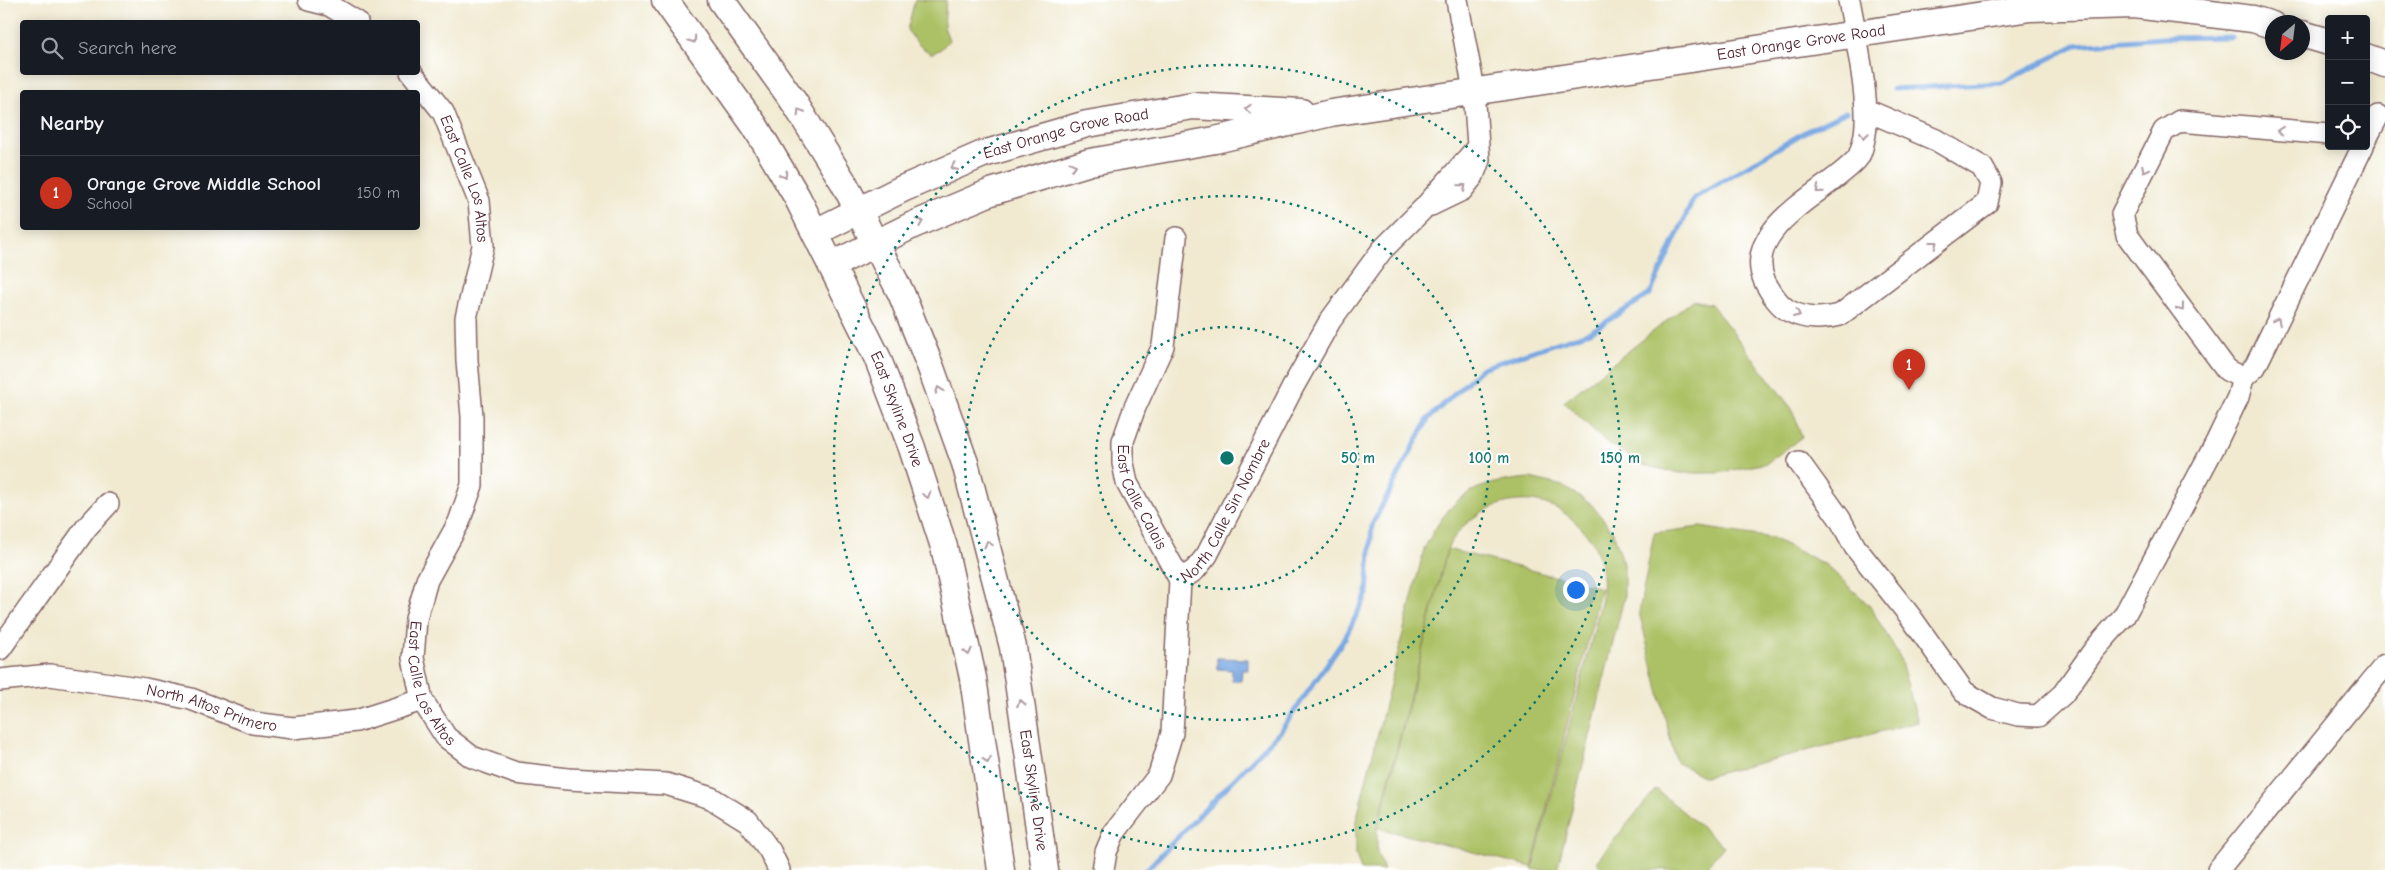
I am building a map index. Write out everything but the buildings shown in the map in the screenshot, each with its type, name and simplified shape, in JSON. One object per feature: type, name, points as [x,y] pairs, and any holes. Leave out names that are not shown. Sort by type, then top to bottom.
[{"type":"main road","name":"East Skyline Drive","points":[[665,0],[755,126],[816,232],[877,357],[912,448],[944,547],[974,678],[1002,870]]},
{"type":"main road","name":"East Skyline Drive","points":[[721,0],[794,102],[859,210],[901,293],[931,368],[965,464],[994,565],[1013,647],[1045,870]]},
{"type":"main road","name":"East Orange Grove Road","points":[[832,264],[876,242],[991,192],[1050,172],[1090,162],[1215,140],[1331,113],[1474,90],[2030,8],[2134,5],[2253,19],[2265,23]]},
{"type":"main road","points":[[2310,36],[2325,41]]},
{"type":"main road","points":[[2370,58],[2385,64]]},
{"type":"main road","name":"East Orange Grove Road","points":[[816,232],[859,210],[983,154],[1087,124],[1193,106],[1331,113]]},
{"type":"street","points":[[309,0],[329,6],[354,20]]},
{"type":"street","name":"North Calle Sin Nombre","points":[[1103,870],[1106,852],[1114,833],[1159,775],[1172,733],[1180,580],[1195,570],[1207,555],[1294,385],[1330,321],[1382,250],[1424,208],[1462,190],[1468,184],[1478,160],[1474,90],[1457,0]]},
{"type":"street","points":[[1849,0],[1866,110],[1865,138],[1857,159],[1775,226],[1766,242],[1762,260],[1764,279],[1772,296],[1786,309],[1803,317],[1822,319],[1840,315],[1987,203],[1991,183],[1982,167],[1936,140],[1866,110]]},
{"type":"street","name":"East Calle Los Altos","points":[[413,75],[443,112],[479,201],[483,246],[466,318],[467,361],[472,416],[472,485],[459,522],[427,580],[416,619],[413,658],[422,700],[446,737],[472,757],[516,773],[568,779],[666,784],[712,798],[748,821],[770,851],[778,870]]},
{"type":"street","points":[[2370,130],[2376,114]]},
{"type":"street","points":[[2242,378],[2227,370],[2132,242],[2127,235],[2122,214],[2164,130],[2180,121],[2325,134]]},
{"type":"street","name":"North Calle Sin Nombre","points":[[1424,208],[1443,164],[1452,155],[1477,148]]},
{"type":"street","points":[[1799,462],[1840,519],[1855,547],[1910,616],[1964,692],[1992,708],[2018,715],[2038,716],[2063,694],[2094,650],[2124,616],[2220,435],[2238,397],[2242,378],[2255,367],[2361,150]]},
{"type":"street","name":"East Calle Calais","points":[[1176,238],[1164,346],[1135,407],[1123,441],[1123,463],[1127,484],[1180,580]]},
{"type":"street","points":[[0,649],[86,528],[108,504]]},
{"type":"street","points":[[2218,870],[2385,666]]},
{"type":"street","name":"North Altos Primero","points":[[0,680],[50,675],[145,690],[192,699],[253,723],[293,728],[356,721],[422,700]]},
{"type":"green space","points":[[915,0],[946,0],[944,27],[949,40],[941,49],[931,54],[919,45],[907,30]]},
{"type":"green space","points":[[1693,300],[1711,304],[1792,409],[1802,437],[1767,463],[1718,473],[1679,473],[1643,465],[1604,440],[1564,402]]},
{"type":"green space","points":[[1530,478],[1563,486],[1592,505],[1613,532],[1624,564],[1624,598],[1557,870],[1532,870],[1602,599],[1602,574],[1595,546],[1578,525],[1562,512],[1545,504],[1526,501],[1507,502],[1489,509],[1473,519],[1458,532],[1447,549],[1601,588],[1532,867],[1378,828],[1447,550],[1377,827],[1377,853],[1384,870],[1361,870],[1356,855],[1356,821],[1424,549],[1444,516],[1465,496],[1477,489],[1492,484]]},
{"type":"green space","points":[[1700,527],[1772,538],[1826,565],[1869,605],[1899,655],[1918,722],[1705,777],[1676,762],[1639,612],[1654,533]]},
{"type":"green space","points":[[1656,789],[1724,846],[1704,870],[1601,870],[1602,868],[1596,862]]},
{"type":"water","points":[[1217,658],[1248,659],[1248,670],[1242,670],[1241,681],[1232,681],[1232,670],[1217,669]]},
{"type":"waterway","points":[[1893,89],[2002,83],[2076,45],[2162,38],[2232,37]]},
{"type":"waterway","points":[[1146,870],[1280,732],[1345,638],[1367,594],[1372,525],[1428,419],[1482,368],[1590,332],[1650,294],[1694,198],[1803,133],[1846,112]]},
{"type":"place","name":"Orange Grove Middle School","points":[[1909,390]]}]
